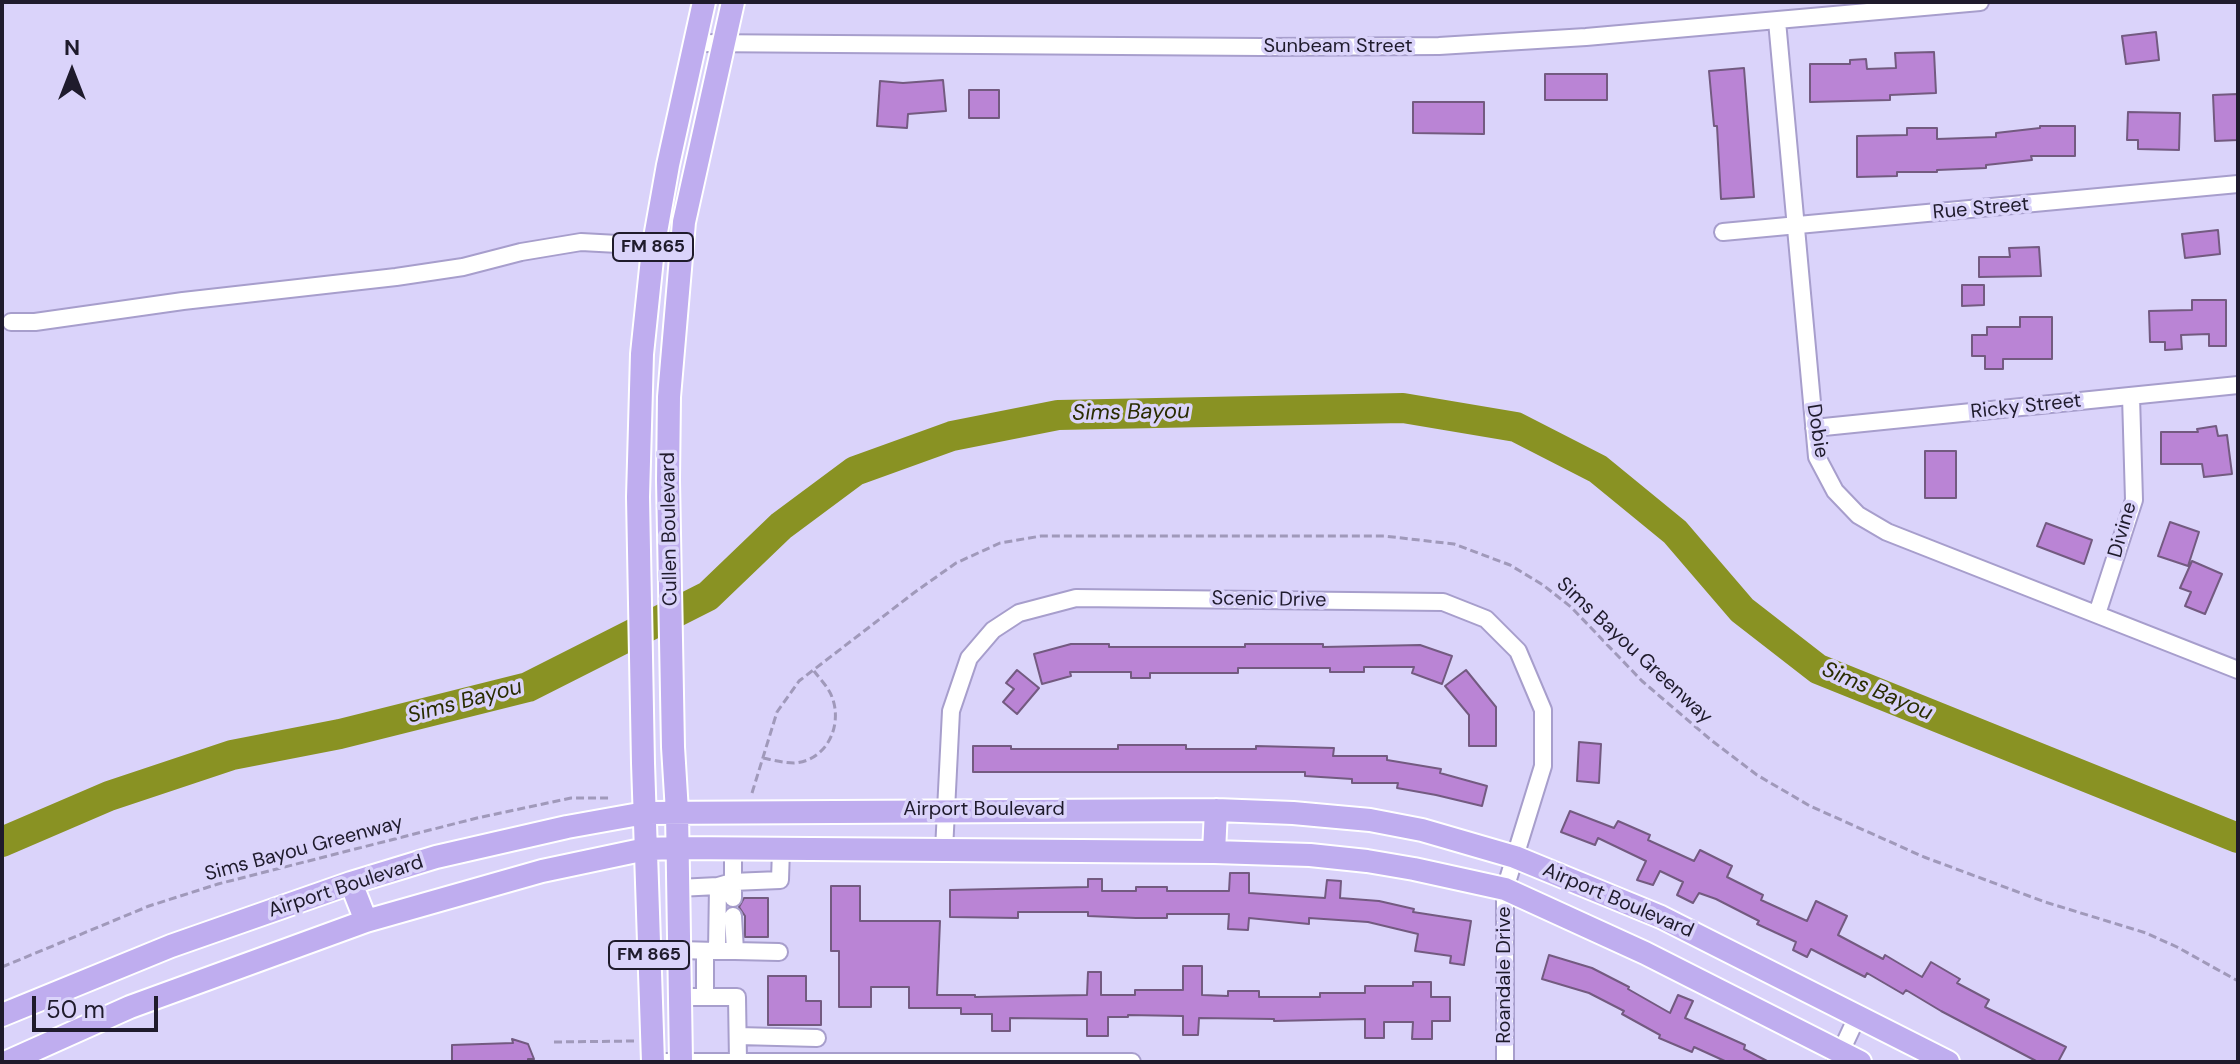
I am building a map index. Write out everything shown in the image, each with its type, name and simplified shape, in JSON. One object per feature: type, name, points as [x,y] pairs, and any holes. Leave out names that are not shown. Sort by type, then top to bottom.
[{"type":"main road","name":"Cullen Boulevard","points":[[653,1055],[638,497],[642,354],[653,249],[704,2]]},
{"type":"main road","name":"Cullen Boulevard","points":[[681,1061],[668,480],[669,397],[684,222],[733,2]]},
{"type":"main road","points":[[639,447],[668,446]]},
{"type":"main road","points":[[1214,852],[1216,810]]},
{"type":"main road","name":"Airport Boulevard","points":[[2,1015],[171,946],[351,883],[436,857],[645,813],[1216,810],[1370,820],[1422,830],[1515,857],[1661,917],[1948,1062]]},
{"type":"main road","name":"Airport Boulevard","points":[[7,1062],[130,1007],[366,921],[542,871],[646,849],[677,848],[1214,852],[1310,855],[1367,861],[1505,889],[1645,953],[1845,1059]]},
{"type":"main road","points":[[351,883],[366,921]]},
{"type":"street","name":"Sunbeam Street","points":[[695,43],[1439,46],[1586,37],[1980,2]]},
{"type":"street","name":"Dobie","points":[[1777,21],[1817,457],[1835,491],[1858,515],[1887,532],[2238,670]]},
{"type":"street","name":"Rue Street","points":[[1723,232],[2238,184]]},
{"type":"street","points":[[11,322],[35,322],[183,301],[396,277],[463,267],[521,252],[581,242],[653,249]]},
{"type":"street","name":"Ricky Street","points":[[1814,428],[2238,385]]},
{"type":"street","name":"Divine","points":[[2097,614],[2134,500],[2131,396]]},
{"type":"street","name":"Scenic Drive","points":[[944,850],[951,711],[969,658],[993,630],[1019,613],[1076,598],[1443,602],[1486,619],[1518,651],[1543,710],[1543,766],[1505,889]]},
{"type":"street","points":[[733,849],[729,895],[735,951]]},
{"type":"street","points":[[678,888],[729,895],[780,880],[781,849]]},
{"type":"street","name":"Roandale Drive","points":[[1505,889],[1505,1062]]},
{"type":"street","points":[[705,997],[711,951],[729,895]]},
{"type":"street","points":[[679,950],[779,952]]},
{"type":"street","points":[[680,997],[737,997],[738,1061]]},
{"type":"street","points":[[1845,1059],[1857,1017]]},
{"type":"street","points":[[738,1036],[817,1038]]},
{"type":"street","points":[[653,1055],[681,1061],[1132,1062]]},
{"type":"path","name":"Sims Bayou Greenway","points":[[752,793],[777,712],[799,681],[956,563],[1000,543],[1041,536],[1384,536],[1454,544],[1510,565],[1543,585],[1571,607],[1642,681],[1711,740],[1757,775],[1810,806],[1924,857],[2045,902],[2146,933],[2238,981]]},
{"type":"path","points":[[762,758],[794,763],[808,760],[828,745],[835,727],[832,697],[814,671]]},
{"type":"path","name":"Sims Bayou Greenway","points":[[2,967],[149,906],[277,868],[571,798],[605,797],[618,800]]},
{"type":"path","points":[[554,1042],[653,1055]]},
{"type":"building","points":[[2156,32],[2159,60],[2126,64],[2122,36]]},
{"type":"building","points":[[1934,52],[1936,93],[1890,95],[1890,100],[1810,102],[1810,64],[1850,64],[1850,60],[1866,59],[1867,69],[1896,68],[1895,53]]},
{"type":"building","points":[[1744,68],[1754,197],[1721,199],[1717,126],[1714,126],[1709,71]]},
{"type":"building","points":[[1545,74],[1607,74],[1607,100],[1545,100]]},
{"type":"building","points":[[943,80],[946,111],[908,114],[907,128],[877,126],[880,81]]},
{"type":"building","points":[[969,90],[999,90],[999,118],[969,118]]},
{"type":"building","points":[[2238,94],[2238,140],[2215,141],[2213,95]]},
{"type":"building","points":[[1413,102],[1484,102],[1484,134],[1413,133]]},
{"type":"building","points":[[2128,112],[2180,113],[2179,150],[2138,149],[2138,140],[2127,140]]},
{"type":"building","points":[[2040,126],[2075,126],[2075,156],[2031,156],[2032,160],[1986,165],[1986,168],[1857,177],[1857,136],[1907,135],[1907,128],[1937,128],[1937,139],[1996,137],[1996,133]]},
{"type":"building","points":[[2218,230],[2220,254],[2185,258],[2182,234]]},
{"type":"building","points":[[2039,247],[2041,276],[1979,277],[1979,257],[2010,257],[2009,248]]},
{"type":"building","points":[[1962,285],[1984,285],[1984,305],[1962,306]]},
{"type":"building","points":[[2192,300],[2226,300],[2226,346],[2209,346],[2209,334],[2181,335],[2182,349],[2165,350],[2165,342],[2150,342],[2149,311],[2192,310]]},
{"type":"building","points":[[2020,317],[2052,317],[2052,359],[2003,359],[2003,369],[1985,369],[1985,356],[1972,356],[1972,335],[1987,335],[1987,327],[2020,327]]},
{"type":"building","points":[[2216,426],[2218,436],[2227,435],[2232,474],[2204,477],[2202,464],[2161,464],[2161,432],[2198,432],[2197,429]]},
{"type":"building","points":[[1925,451],[1956,451],[1956,498],[1925,498]]},
{"type":"building","points":[[2170,522],[2199,532],[2188,566],[2158,556]]},
{"type":"building","points":[[2046,523],[2092,540],[2084,564],[2037,546]]},
{"type":"building","points":[[2192,561],[2222,574],[2205,614],[2185,606],[2191,592],[2180,588]]},
{"type":"building","points":[[1071,644],[1109,644],[1109,647],[1420,645],[1452,656],[1442,684],[1412,673],[1414,667],[1364,667],[1364,672],[1330,672],[1330,668],[1238,668],[1238,673],[1150,673],[1150,678],[1131,678],[1131,672],[1070,672],[1071,676],[1042,684],[1034,654]]},
{"type":"building","points":[[1017,670],[1039,688],[1017,714],[1003,702],[1014,689],[1006,683]]},
{"type":"building","points":[[1466,670],[1496,707],[1496,746],[1469,746],[1469,715],[1445,686]]},
{"type":"building","points":[[1579,742],[1601,744],[1599,783],[1577,781]]},
{"type":"building","points":[[1118,745],[1186,745],[1186,749],[1256,749],[1256,746],[1334,748],[1333,756],[1387,756],[1387,760],[1441,769],[1440,773],[1487,786],[1482,806],[1397,788],[1398,783],[1352,783],[1352,779],[1305,776],[1305,772],[973,772],[973,746],[1118,749]]},
{"type":"building","points":[[1570,811],[1614,828],[1618,821],[1650,835],[1648,840],[1694,861],[1700,850],[1732,866],[1727,877],[1763,895],[1761,900],[1807,921],[1816,901],[1847,916],[1838,935],[1883,959],[1885,955],[1922,977],[1931,962],[1960,979],[1957,983],[1989,1000],[1985,1007],[2066,1047],[2058,1062],[2038,1062],[1906,990],[1903,994],[1867,973],[1865,977],[1811,949],[1807,957],[1793,950],[1796,942],[1757,924],[1759,921],[1716,899],[1699,893],[1693,903],[1677,895],[1683,882],[1660,871],[1653,885],[1637,880],[1646,861],[1598,838],[1595,845],[1561,832]]},
{"type":"building","points":[[1230,873],[1249,873],[1249,893],[1325,898],[1327,880],[1341,881],[1340,898],[1379,901],[1414,909],[1413,912],[1471,921],[1464,965],[1450,963],[1451,956],[1415,951],[1418,934],[1368,922],[1309,918],[1309,924],[1249,918],[1248,930],[1228,929],[1229,914],[1167,914],[1167,918],[1136,918],[1088,916],[1088,912],[1018,912],[1018,918],[950,917],[950,890],[1088,887],[1088,879],[1102,879],[1102,891],[1167,887],[1167,891],[1229,891]]},
{"type":"building","points":[[831,886],[860,886],[860,921],[940,921],[937,995],[1087,995],[1088,972],[1101,972],[1101,995],[1135,995],[1135,990],[1183,990],[1183,966],[1202,966],[1202,995],[1228,996],[1228,991],[1259,991],[1259,997],[1320,997],[1320,993],[1365,993],[1365,986],[1413,986],[1413,982],[1431,982],[1431,997],[1450,997],[1450,1021],[1432,1021],[1432,1039],[1412,1039],[1413,1022],[1384,1022],[1384,1038],[1365,1038],[1365,1019],[1274,1021],[1199,1018],[1198,1035],[1183,1035],[1183,1016],[1128,1015],[1108,1017],[1108,1036],[1087,1036],[1087,1019],[1010,1018],[1010,1031],[992,1031],[992,1014],[961,1014],[961,1008],[909,1008],[909,987],[871,987],[871,1007],[839,1007],[839,951],[831,951]]},
{"type":"building","points":[[744,898],[768,898],[768,937],[745,937],[745,916],[739,907]]},
{"type":"building","points":[[1549,955],[1592,968],[1670,1013],[1678,995],[1693,1001],[1685,1018],[1745,1045],[1744,1049],[1769,1062],[1727,1062],[1694,1047],[1692,1052],[1659,1038],[1660,1035],[1622,1014],[1624,1011],[1589,993],[1542,979]]},
{"type":"building","points":[[768,976],[806,976],[806,1001],[821,1001],[821,1025],[768,1025]]},
{"type":"building","points":[[512,1039],[528,1044],[534,1059],[528,1059],[528,1062],[452,1062],[452,1045],[513,1043]]},
{"type":"waterway","name":"Sims Bayou","points":[[2,842],[109,796],[232,755],[340,734],[528,687],[708,596],[781,526],[855,471],[952,436],[1058,415],[1403,408],[1516,427],[1598,469],[1675,532],[1742,610],[1818,669],[2238,838]]}]
